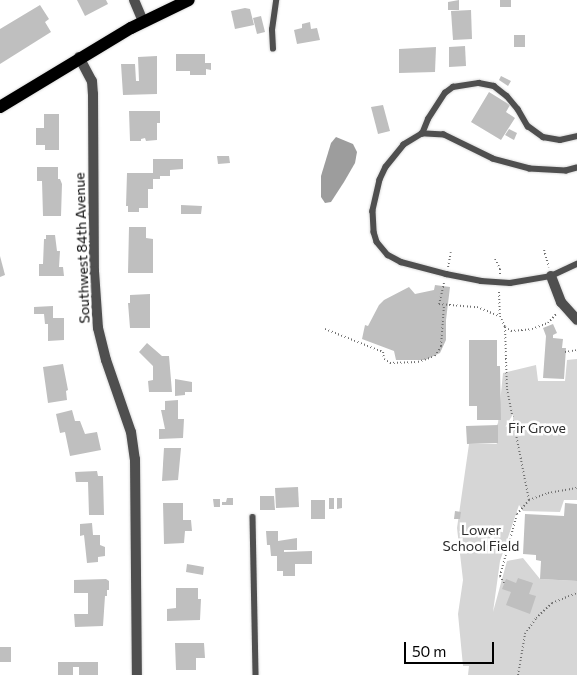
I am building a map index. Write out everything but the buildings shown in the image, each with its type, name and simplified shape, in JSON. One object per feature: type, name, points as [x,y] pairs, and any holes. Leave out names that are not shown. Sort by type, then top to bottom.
[{"type":"main road","points":[[0,107],[79,57],[144,21],[189,0]]},
{"type":"street","points":[[134,0],[144,21]]},
{"type":"street","name":"Southwest 84th Avenue","points":[[79,57],[92,82],[93,94],[94,271],[98,328],[106,360],[131,432],[135,459],[137,675]]},
{"type":"street","points":[[551,276],[561,302],[577,320]]},
{"type":"lane","points":[[273,49],[272,30],[276,0]]},
{"type":"lane","points":[[577,136],[560,140],[543,138],[528,126],[507,96],[494,86],[479,83],[453,87],[445,93],[428,119],[422,134],[396,153],[380,180],[373,210],[374,232],[377,242],[388,255],[401,262],[446,274],[499,282],[534,280],[551,276],[577,264]]},
{"type":"lane","points":[[422,134],[444,135],[493,159],[530,168],[566,171],[577,168]]},
{"type":"lane","points":[[253,517],[256,675]]},
{"type":"path","points":[[544,250],[551,276]]},
{"type":"path","points":[[446,274],[451,252]]},
{"type":"path","points":[[495,259],[500,269],[500,316],[505,328],[507,388],[529,500]]},
{"type":"path","points":[[443,287],[439,304],[478,307],[500,316]]},
{"type":"path","points":[[505,328],[511,331],[522,331],[548,323],[558,311],[561,302]]},
{"type":"path","points":[[325,329],[383,352],[384,359],[390,363],[418,362],[435,356],[441,346],[444,305]]},
{"type":"path","points":[[565,352],[577,350]]},
{"type":"path","points":[[504,583],[500,576],[513,524],[529,500],[548,493],[577,488]]},
{"type":"path","points":[[518,675],[525,634],[536,618],[552,603],[577,593]]},
{"type":"green space","points":[[577,359],[577,500],[564,500],[560,512],[523,511],[519,505],[500,561],[493,612],[507,561],[523,558],[540,579],[577,581],[577,675],[468,675],[469,666],[463,666],[458,614],[463,580],[457,528],[469,444],[497,444],[492,435],[498,423],[503,373],[536,365],[538,381],[565,381],[567,360]]},
{"type":"shaded area","points":[[336,137],[353,144],[357,152],[355,163],[344,182],[331,202],[325,203],[321,197],[321,176],[331,143]]},
{"type":"park label","name":"Fir Grove","points":[[537,428]]},
{"type":"park label","name":"Lower School Field","points":[[481,538]]}]
